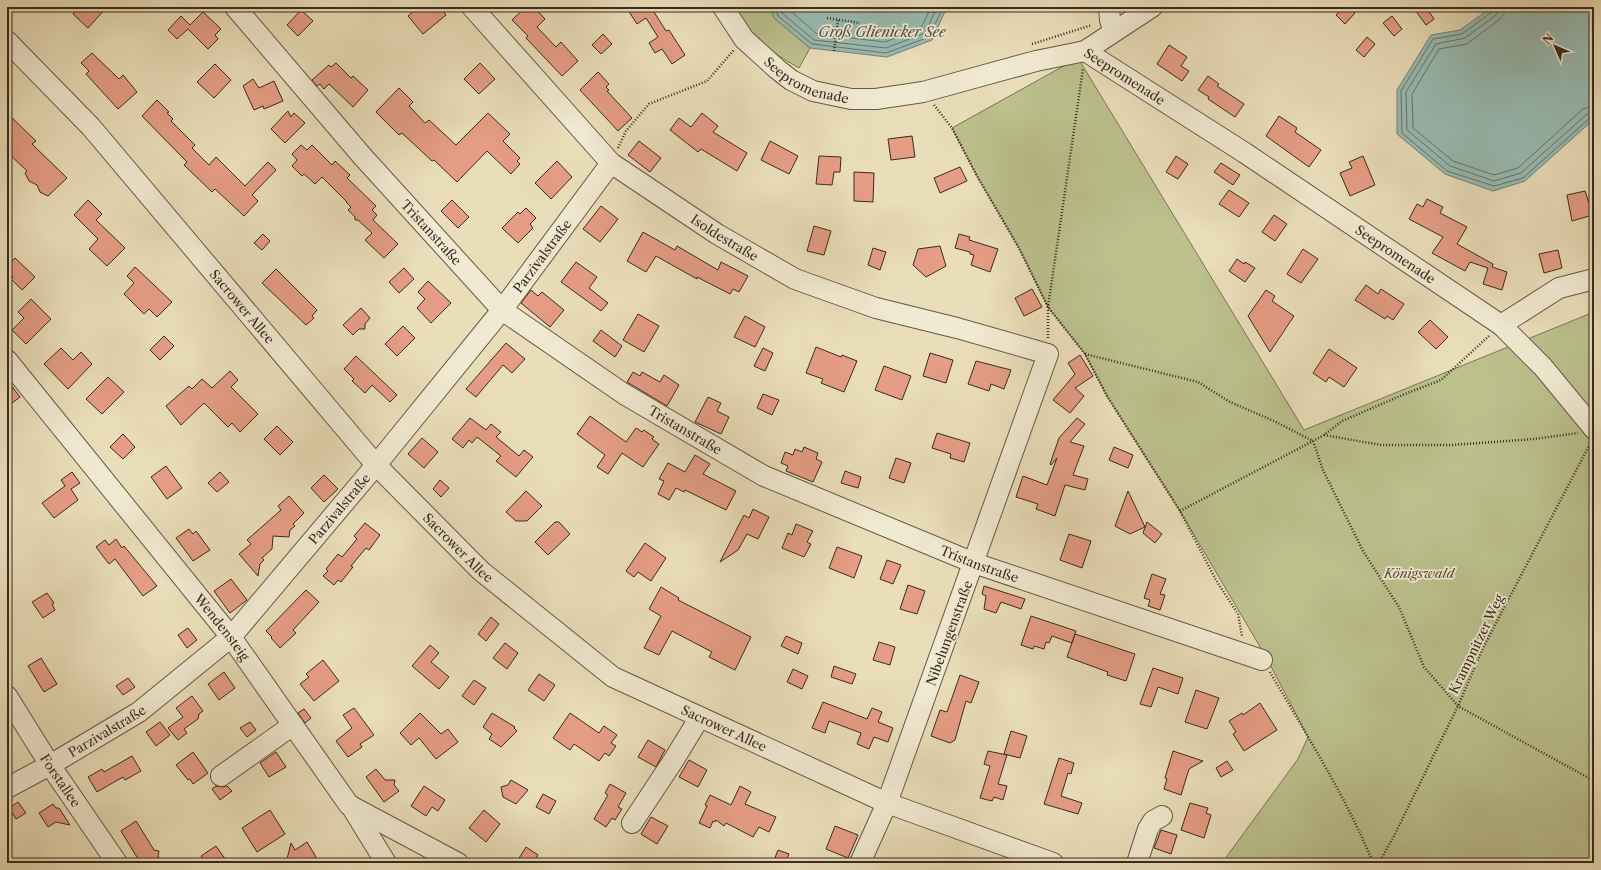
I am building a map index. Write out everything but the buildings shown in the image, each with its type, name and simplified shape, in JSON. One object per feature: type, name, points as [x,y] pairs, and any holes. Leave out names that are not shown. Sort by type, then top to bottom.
[{"type":"street","name":"Tristanstraße","points":[[235,7],[363,157],[502,310],[624,394],[764,476],[974,563],[1262,660]]},
{"type":"street","name":"Isoldestraße","points":[[472,7],[611,163],[717,234],[795,279],[876,308],[958,328],[1048,354]]},
{"type":"street","name":"Seepromenade","points":[[723,7],[744,39],[791,80],[813,91],[851,100],[876,99],[924,92],[1036,61],[1085,51],[1245,153],[1501,325],[1543,367],[1588,435]]},
{"type":"street","points":[[1085,51],[1111,19],[1152,7]]},
{"type":"street","name":"Sacrower Allee","points":[[7,41],[91,127],[376,465],[481,571],[613,678],[887,803],[1044,861]]},
{"type":"street","name":"Parzivalstraße","points":[[7,788],[50,765],[139,712],[231,637],[376,465],[502,310],[611,163]]},
{"type":"street","points":[[1501,325],[1559,288],[1594,279]]},
{"type":"street","name":"Nibelungenstraße","points":[[860,863],[887,803],[1048,354]]},
{"type":"street","name":"Wendensteig","points":[[7,360],[231,637],[350,805],[458,863]]},
{"type":"street","name":"Forstallee","points":[[7,696],[50,765],[117,863]]},
{"type":"street","points":[[632,823],[700,717]]},
{"type":"street","points":[[221,776],[293,725]]},
{"type":"street","points":[[350,805],[386,863]]},
{"type":"street","points":[[1137,863],[1148,828],[1153,821],[1162,816]]},
{"type":"path","points":[[827,18],[860,23]]},
{"type":"path","points":[[1031,44],[1111,19]]},
{"type":"path","points":[[834,51],[838,20]]},
{"type":"path","points":[[611,163],[626,131],[649,104],[707,81],[744,39]]},
{"type":"path","points":[[1048,354],[1048,307],[1085,51]]},
{"type":"path","points":[[924,92],[952,128],[977,176],[1019,248],[1048,307],[1086,354],[1107,396],[1180,511],[1216,580],[1238,614],[1242,629],[1243,642],[1241,653]]},
{"type":"path","points":[[1180,511],[1324,435],[1342,421],[1441,380],[1501,325]]},
{"type":"path","points":[[1086,354],[1198,382],[1230,402],[1313,441],[1323,470],[1363,551],[1399,607],[1424,667],[1458,706],[1594,781]]},
{"type":"path","points":[[1324,435],[1381,445],[1436,445],[1588,435]]},
{"type":"path","name":"Krampnitzer Weg","points":[[1379,863],[1394,836],[1458,706],[1484,646],[1588,435]]},
{"type":"path","points":[[1262,660],[1334,779],[1360,830],[1373,863]]},
{"type":"green space","points":[[733,7],[771,7],[774,18],[810,48],[799,68],[758,40],[744,26]]},
{"type":"green space","name":"Königswald","points":[[1078,58],[1304,430],[1594,312],[1594,863],[1222,863],[1298,759],[1308,737],[1266,657],[1180,511],[1107,396],[1085,354],[1048,307],[1019,248],[977,176],[952,128]]},
{"type":"water","name":"Groß Glienicker See","points":[[771,7],[947,7],[932,40],[887,57],[810,48],[774,18]]},
{"type":"water","points":[[1492,7],[1594,7],[1594,119],[1525,181],[1493,191],[1445,174],[1397,134],[1397,90],[1431,35],[1460,30]]}]
